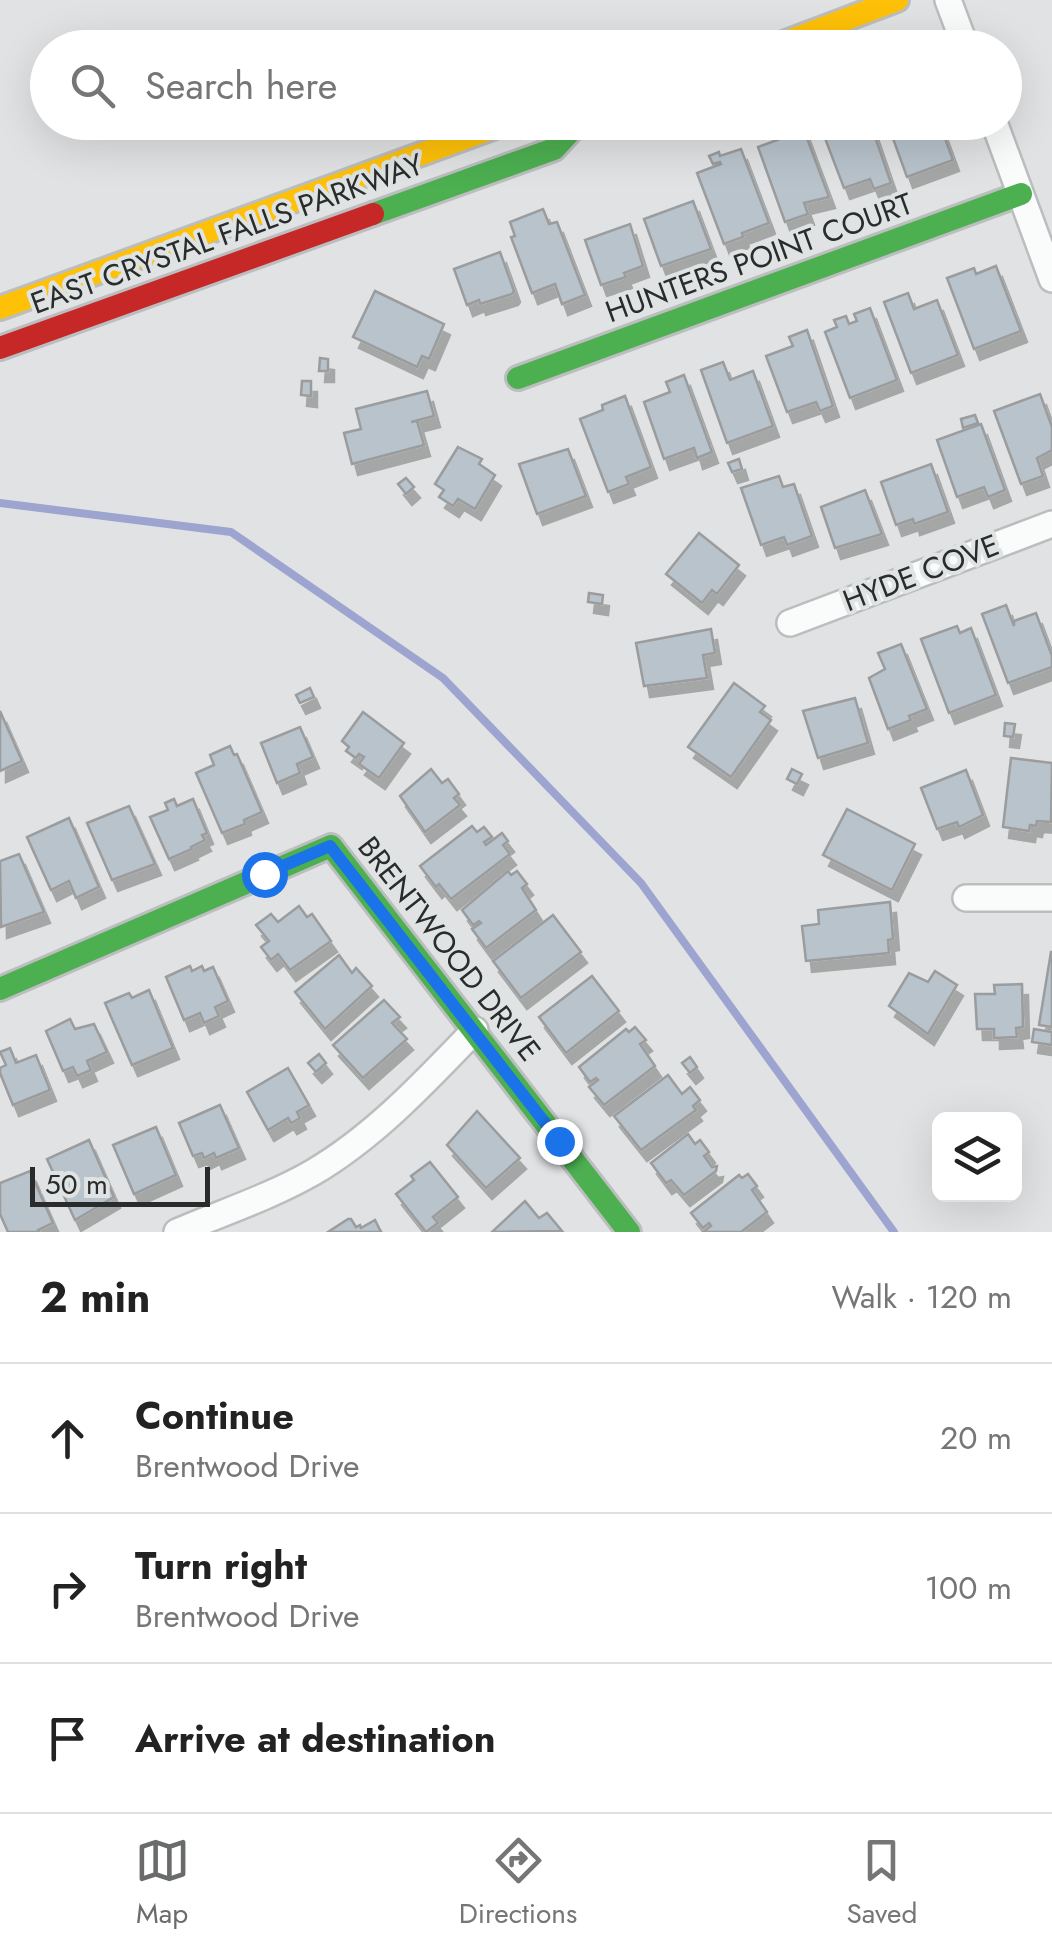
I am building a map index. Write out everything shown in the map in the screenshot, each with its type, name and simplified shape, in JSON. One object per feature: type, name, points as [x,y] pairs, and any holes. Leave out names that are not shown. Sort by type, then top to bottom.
[{"type":"street","points":[[818,30],[897,0]]},
{"type":"street","points":[[948,0],[959,30]]},
{"type":"street","name":"EAST CRYSTAL FALLS PARKWAY","points":[[0,308],[460,140]]},
{"type":"street","name":"EAST CRYSTAL FALLS PARKWAY","points":[[0,348],[554,148],[562,140]]},
{"type":"street","points":[[1001,140],[1052,279]]},
{"type":"street","name":"HUNTERS POINT COURT","points":[[518,378],[1021,194]]},
{"type":"street","name":"HYDE COVE","points":[[790,623],[1052,524]]},
{"type":"street","name":"BRENTWOOD DRIVE","points":[[0,989],[330,846],[629,1232]]},
{"type":"street","points":[[966,898],[1052,898]]},
{"type":"street","points":[[177,1232],[312,1173],[387,1115],[475,1030]]},
{"type":"building","points":[[777,140],[808,140],[829,197],[804,203],[808,214],[785,222],[758,147]]},
{"type":"building","points":[[826,140],[876,140],[891,183],[874,189],[870,179],[844,188]]},
{"type":"building","points":[[894,140],[946,140],[953,160],[907,177]]},
{"type":"building","points":[[741,149],[769,223],[724,244],[697,173],[721,164],[713,164],[709,156]]},
{"type":"building","points":[[693,201],[711,249],[661,266],[644,219]]},
{"type":"building","points":[[543,209],[549,224],[557,222],[585,295],[562,304],[555,284],[532,293],[511,237],[515,236],[510,222]]},
{"type":"building","points":[[630,224],[643,266],[624,273],[626,277],[601,285],[585,240]]},
{"type":"building","points":[[500,252],[514,291],[467,305],[454,269]]},
{"type":"building","points":[[996,266],[1021,331],[974,349],[947,278],[974,268],[976,274]]},
{"type":"building","points":[[375,291],[444,324],[429,359],[422,356],[417,367],[353,337]]},
{"type":"building","points":[[908,293],[914,309],[937,300],[958,355],[911,373],[884,302]]},
{"type":"building","points":[[870,308],[897,380],[850,398],[825,332],[837,327],[834,320],[846,316],[849,324],[857,321],[854,314]]},
{"type":"building","points":[[807,330],[833,406],[820,411],[816,402],[787,412],[766,356],[793,346],[789,337]]},
{"type":"building","points":[[320,358],[328,359],[328,371],[319,371]]},
{"type":"building","points":[[723,362],[730,380],[753,371],[773,426],[727,443],[701,370]]},
{"type":"building","points":[[684,375],[712,452],[697,458],[694,448],[664,459],[644,402],[670,392],[666,382]]},
{"type":"building","points":[[302,381],[311,381],[311,396],[301,395]]},
{"type":"building","points":[[427,391],[434,416],[411,422],[417,421],[424,445],[352,464],[344,433],[361,429],[356,409]]},
{"type":"building","points":[[1040,394],[1052,427],[1052,450],[1037,458],[1043,476],[1021,484],[994,411]]},
{"type":"building","points":[[625,396],[651,467],[626,477],[629,484],[608,492],[580,419]]},
{"type":"building","points":[[975,415],[978,423],[963,428],[961,419]]},
{"type":"building","points":[[981,424],[1005,490],[988,497],[984,487],[957,497],[937,440]]},
{"type":"building","points":[[458,447],[482,459],[479,464],[495,475],[475,509],[458,499],[453,506],[439,497],[444,490],[435,484]]},
{"type":"building","points":[[568,449],[586,496],[537,514],[519,464]]},
{"type":"building","points":[[739,459],[742,469],[732,472],[728,463]]},
{"type":"building","points":[[931,464],[948,512],[914,524],[913,519],[896,525],[881,482]]},
{"type":"building","points":[[779,476],[783,487],[794,484],[812,536],[787,545],[784,537],[761,545],[741,488]]},
{"type":"building","points":[[406,478],[414,487],[406,494],[398,484]]},
{"type":"building","points":[[865,490],[882,534],[835,548],[821,507]]},
{"type":"building","points":[[699,533],[739,565],[717,594],[712,590],[702,603],[666,574]]},
{"type":"building","points":[[589,593],[603,595],[602,604],[588,602]]},
{"type":"building","points":[[1006,605],[1014,626],[1014,621],[1036,613],[1052,656],[1052,667],[1008,683],[982,614]]},
{"type":"building","points":[[957,626],[960,633],[971,628],[996,695],[949,713],[921,639]]},
{"type":"building","points":[[711,629],[715,653],[703,655],[707,678],[644,686],[636,643]]},
{"type":"building","points":[[901,644],[927,709],[888,729],[869,678],[885,669],[878,653]]},
{"type":"building","points":[[734,683],[765,706],[760,712],[771,720],[731,777],[688,747]]},
{"type":"building","points":[[310,688],[314,697],[300,703],[296,695]]},
{"type":"building","points":[[855,698],[868,743],[818,758],[803,711]]},
{"type":"building","points":[[0,711],[22,761],[0,771]]},
{"type":"building","points":[[363,712],[404,743],[379,778],[359,764],[364,757],[359,754],[356,758],[346,751],[349,747],[342,741]]},
{"type":"building","points":[[1005,723],[1015,724],[1013,737],[1004,736]]},
{"type":"building","points":[[300,727],[313,757],[297,764],[300,773],[277,783],[261,743]]},
{"type":"building","points":[[230,746],[262,812],[222,833],[196,773],[214,765],[210,755]]},
{"type":"building","points":[[1011,758],[1052,763],[1051,822],[1037,821],[1029,831],[1003,827]]},
{"type":"building","points":[[431,769],[442,783],[448,779],[459,794],[454,798],[460,805],[425,832],[400,796]]},
{"type":"building","points":[[792,769],[802,774],[797,784],[787,779]]},
{"type":"building","points":[[966,770],[983,815],[959,827],[957,822],[937,829],[921,788]]},
{"type":"building","points":[[174,799],[177,806],[193,799],[207,833],[202,835],[205,840],[192,849],[169,859],[150,817],[168,810],[165,803]]},
{"type":"building","points":[[129,806],[155,864],[112,880],[87,823]]},
{"type":"building","points":[[847,809],[915,844],[892,890],[823,855]]},
{"type":"building","points":[[69,818],[99,887],[76,898],[69,881],[51,890],[27,837]]},
{"type":"building","points":[[472,826],[477,832],[484,827],[492,837],[484,842],[486,845],[502,833],[508,841],[503,845],[510,854],[451,899],[420,866]]},
{"type":"building","points":[[19,854],[44,912],[1,927],[0,861]]},
{"type":"building","points":[[508,871],[511,875],[517,871],[527,884],[522,888],[536,910],[486,948],[472,929],[481,923],[473,925],[462,910]]},
{"type":"building","points":[[890,902],[893,939],[888,940],[889,953],[806,961],[802,926],[819,924],[818,910]]},
{"type":"building","points":[[299,906],[307,917],[312,914],[331,941],[290,970],[278,954],[271,960],[261,947],[269,941],[256,925],[271,914],[278,922]]},
{"type":"building","points":[[553,915],[581,952],[521,998],[493,961]]},
{"type":"building","points":[[1052,952],[1052,1027],[1039,1025]]},
{"type":"building","points":[[339,955],[352,973],[356,968],[372,986],[325,1029],[295,992]]},
{"type":"building","points":[[190,966],[192,971],[202,966],[204,971],[213,967],[228,1001],[215,1007],[219,1016],[204,1023],[200,1013],[184,1020],[166,977]]},
{"type":"building","points":[[935,971],[957,985],[928,1034],[889,1006],[909,973],[928,982]]},
{"type":"building","points":[[592,976],[619,1011],[566,1053],[539,1017]]},
{"type":"building","points":[[1022,984],[1023,1027],[1016,1028],[1017,1037],[994,1038],[994,1029],[977,1029],[975,994],[995,994],[994,985]]},
{"type":"building","points":[[149,990],[173,1048],[132,1065],[105,1003]]},
{"type":"building","points":[[384,1000],[400,1017],[392,1023],[407,1039],[363,1078],[333,1045]]},
{"type":"building","points":[[70,1019],[75,1029],[94,1024],[107,1052],[87,1061],[91,1070],[77,1076],[73,1067],[63,1071],[46,1031]]},
{"type":"building","points":[[635,1027],[646,1040],[640,1044],[655,1066],[604,1105],[589,1087],[598,1080],[590,1082],[579,1067],[626,1029],[629,1032]]},
{"type":"building","points":[[1034,1029],[1052,1032],[1052,1045],[1032,1042]]},
{"type":"building","points":[[10,1048],[16,1063],[36,1055],[50,1090],[13,1105],[0,1073],[6,1065],[0,1052]]},
{"type":"building","points":[[319,1054],[326,1063],[316,1072],[308,1063]]},
{"type":"building","points":[[690,1057],[697,1067],[690,1073],[682,1063]]},
{"type":"building","points":[[288,1068],[309,1105],[297,1112],[300,1118],[291,1123],[288,1118],[268,1130],[247,1092]]},
{"type":"building","points":[[668,1075],[682,1094],[690,1087],[700,1100],[693,1106],[696,1110],[641,1150],[614,1116]]},
{"type":"building","points":[[220,1105],[239,1148],[216,1158],[214,1153],[204,1158],[202,1153],[193,1156],[179,1123]]},
{"type":"building","points":[[477,1111],[520,1158],[486,1188],[447,1145]]},
{"type":"building","points":[[156,1127],[176,1175],[134,1194],[113,1145]]},
{"type":"building","points":[[688,1134],[695,1144],[700,1140],[709,1152],[704,1156],[712,1167],[717,1166],[716,1171],[684,1195],[671,1180],[666,1183],[651,1163]]},
{"type":"building","points":[[89,1140],[114,1197],[75,1220],[47,1159]]},
{"type":"building","points":[[430,1162],[458,1197],[433,1217],[438,1223],[426,1232],[396,1194]]},
{"type":"building","points":[[30,1171],[53,1223],[39,1232],[8,1232],[0,1214],[0,1183]]},
{"type":"building","points":[[748,1174],[757,1186],[752,1190],[767,1212],[741,1232],[703,1232],[711,1226],[709,1223],[703,1228],[691,1213],[739,1175],[742,1178]]},
{"type":"building","points":[[525,1201],[539,1218],[547,1213],[562,1231],[492,1232]]},
{"type":"building","points":[[348,1219],[361,1228],[375,1220],[381,1232],[328,1232]]},
{"type":"waterway","points":[[0,503],[231,532],[443,678],[641,883],[894,1232]]},
{"type":"traffic: fast","points":[[373,214],[554,149],[562,140]]},
{"type":"traffic: fast","points":[[518,378],[1021,194]]},
{"type":"traffic: fast","points":[[0,989],[331,846],[629,1232]]},
{"type":"traffic: slow","points":[[818,30],[897,0]]},
{"type":"traffic: slow","points":[[0,308],[460,140]]},
{"type":"traffic: jam","points":[[0,348],[373,214]]},
{"type":"route","points":[[264,874],[330,846],[559,1141]]}]
